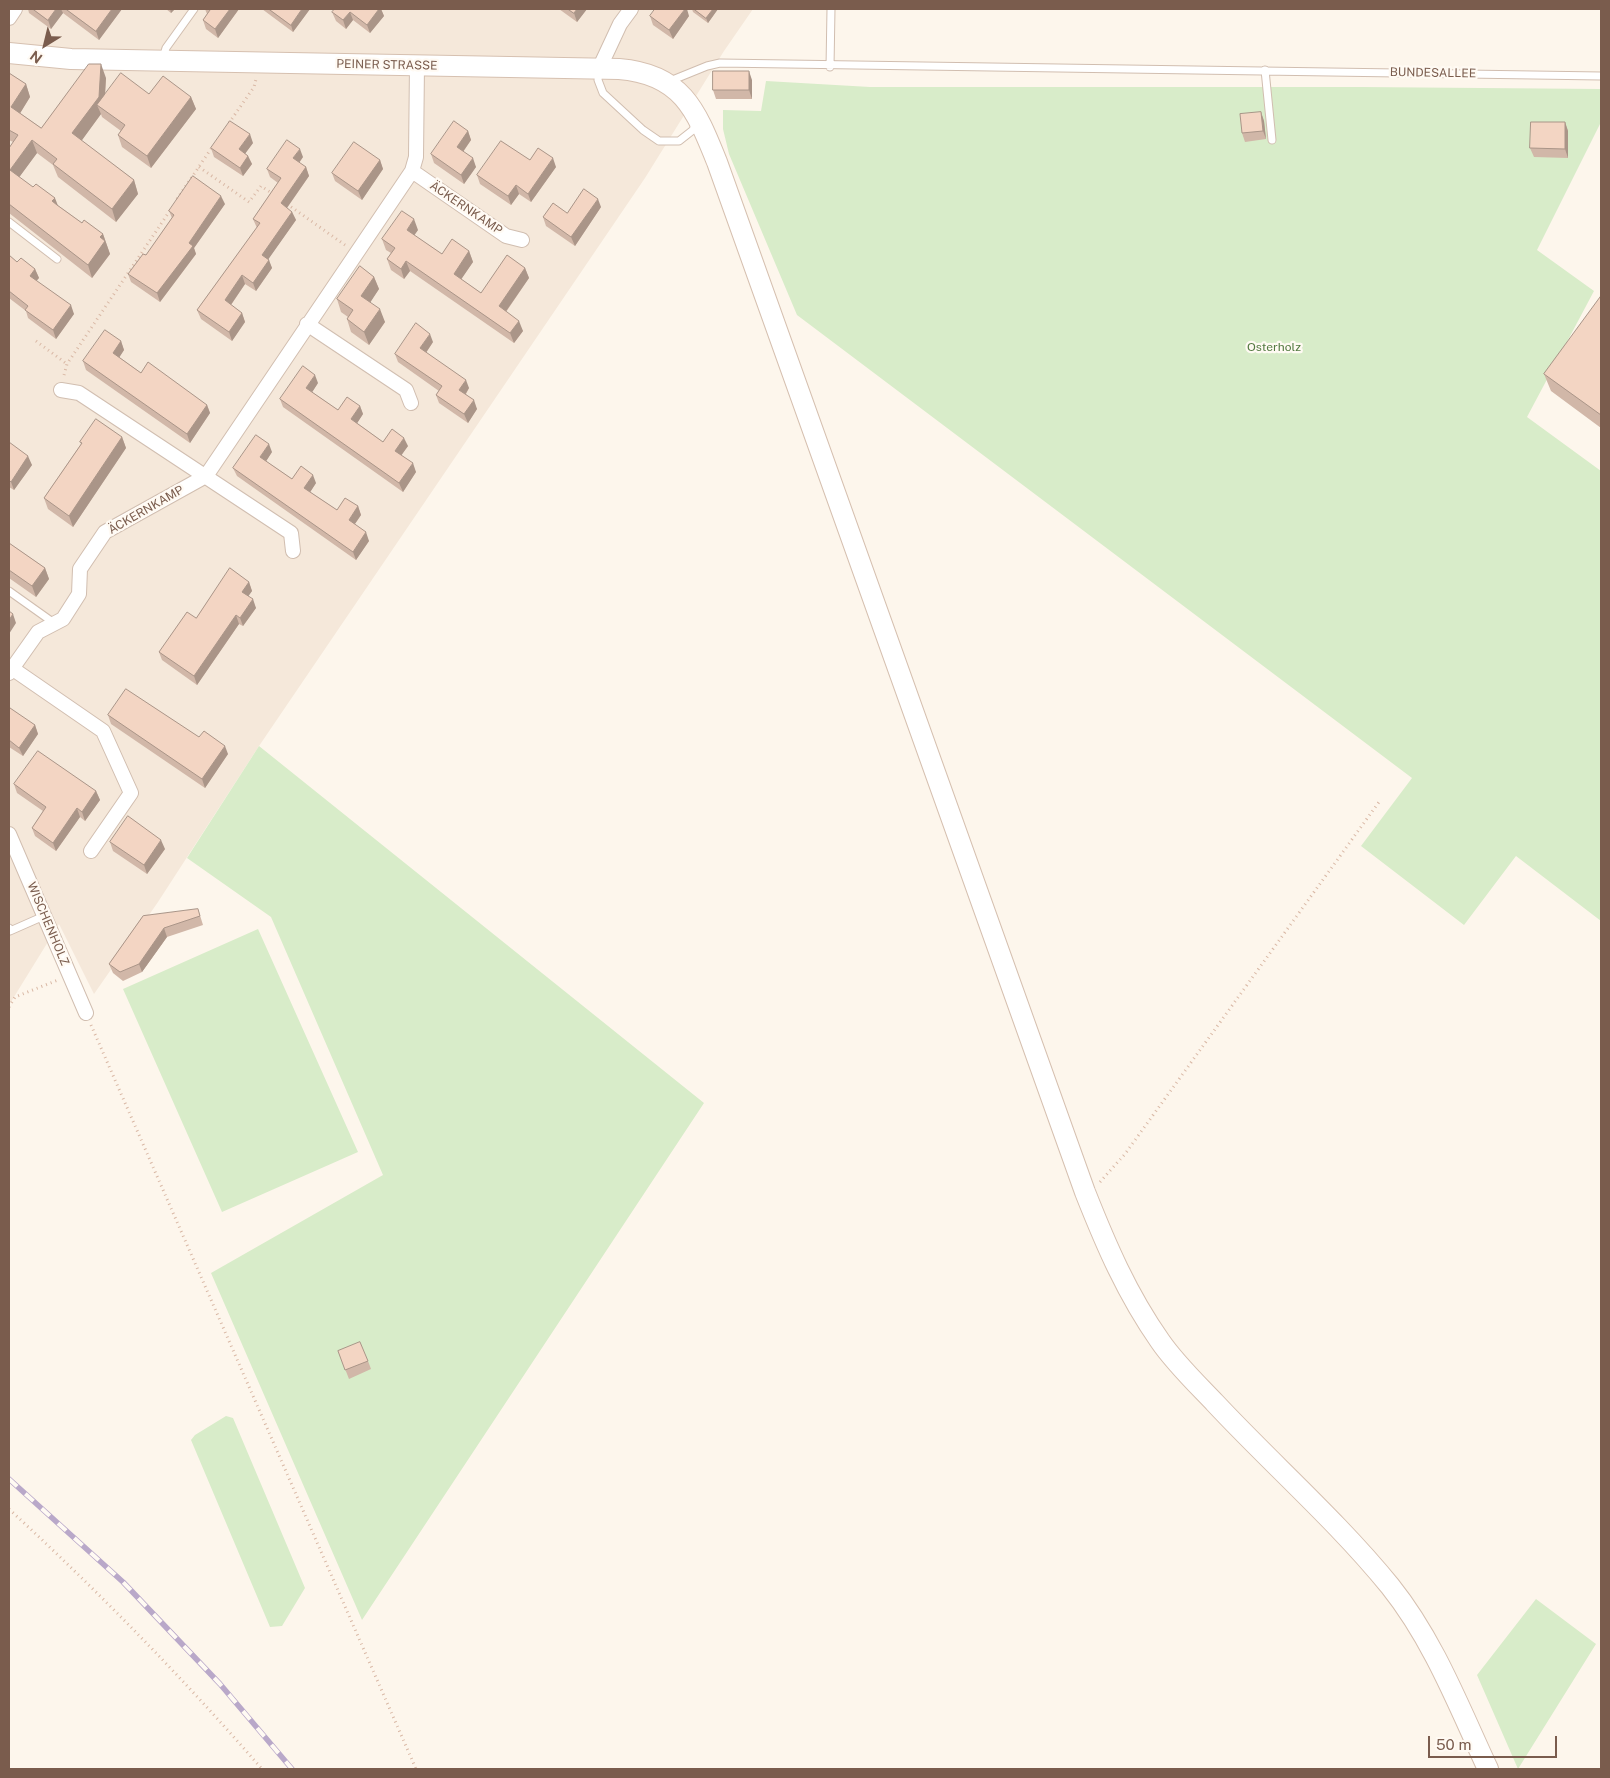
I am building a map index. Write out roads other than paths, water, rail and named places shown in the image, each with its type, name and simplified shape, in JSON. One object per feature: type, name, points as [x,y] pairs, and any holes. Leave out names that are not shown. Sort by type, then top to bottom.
[{"type":"main road","name":"PEINER STRASSE","points":[[9,53],[71,59],[640,71],[668,82],[684,96],[698,117],[717,162],[1085,1192],[1112,1260],[1131,1297],[1161,1342],[1228,1416],[1365,1557],[1410,1613],[1430,1646],[1488,1769]]},
{"type":"street","points":[[9,18],[15,9]]},
{"type":"street","points":[[599,69],[620,24],[631,9]]},
{"type":"street","name":"ÄCKERNKAMP","points":[[91,851],[131,793],[103,732],[11,671],[38,632],[63,619],[79,594],[80,569],[105,532],[206,476],[412,171],[416,157],[417,65]]},
{"type":"street","name":"ÄCKERNKAMP","points":[[412,171],[506,236],[522,240]]},
{"type":"street","points":[[307,324],[406,390],[412,403]]},
{"type":"street","points":[[61,390],[79,393],[290,533],[293,551]]},
{"type":"street","name":"WISCHENHOLZ","points":[[9,834],[86,1013]]},
{"type":"lane","points":[[162,60],[166,48],[194,9]]},
{"type":"lane","points":[[830,67],[831,9]]},
{"type":"lane","name":"BUNDESALLEE","points":[[668,82],[707,66],[720,63],[830,67],[1265,70],[1601,76]]},
{"type":"lane","points":[[599,69],[598,80],[603,93],[643,130],[659,141],[679,142],[693,130],[698,117]]},
{"type":"lane","points":[[1265,70],[1272,140]]},
{"type":"lane","points":[[9,222],[56,259]]},
{"type":"lane","points":[[9,591],[54,623]]},
{"type":"lane","points":[[9,928],[10,931],[44,916]]},
{"type":"railway","points":[[9,1479],[123,1582],[220,1684],[292,1769]]},
{"type":"park label","name":"Osterholz","points":[[1274,347]]}]
